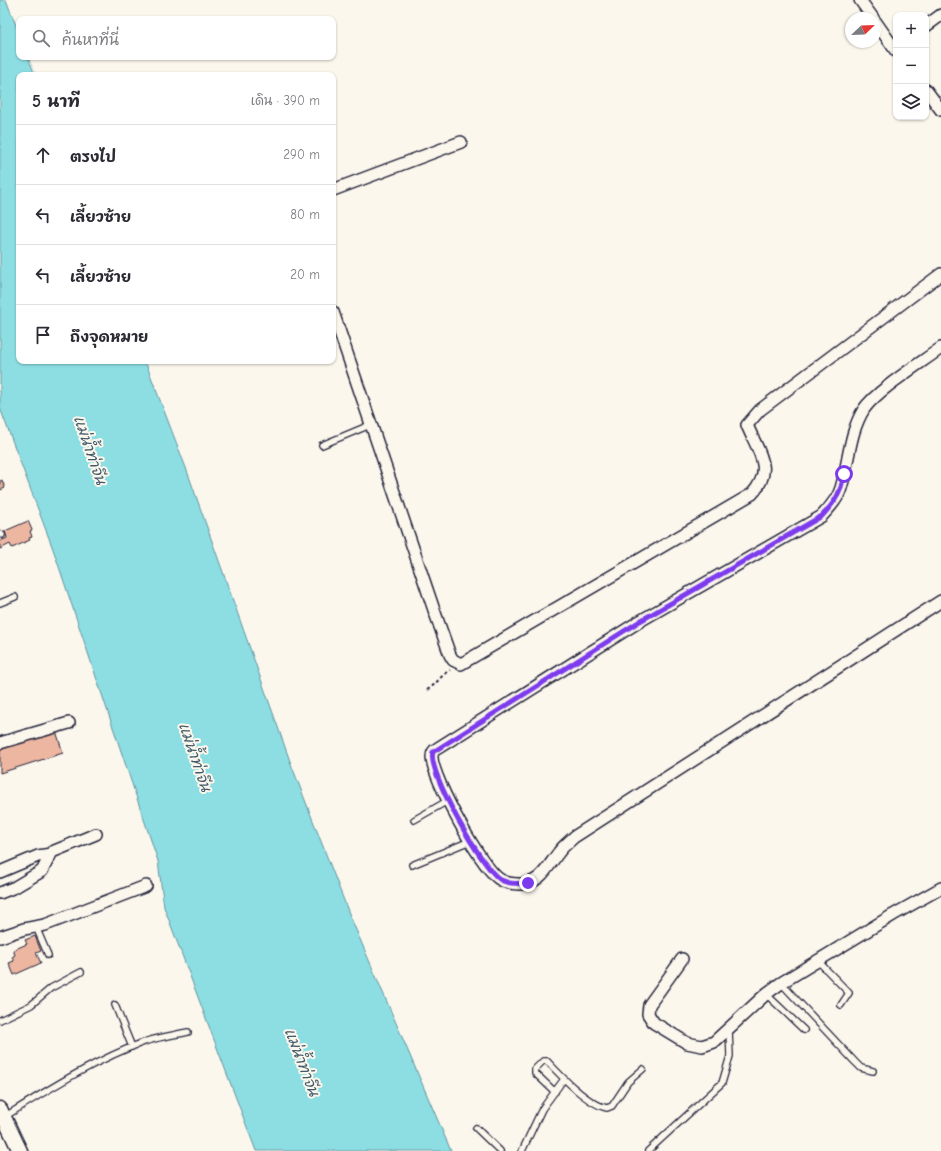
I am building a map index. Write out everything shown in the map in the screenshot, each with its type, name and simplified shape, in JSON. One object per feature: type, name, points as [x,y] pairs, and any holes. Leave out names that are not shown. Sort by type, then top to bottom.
[{"type":"street","points":[[860,0],[869,12]]},
{"type":"street","points":[[929,24],[941,15]]},
{"type":"street","points":[[881,29],[894,48]]},
{"type":"street","points":[[929,94],[941,110]]},
{"type":"street","points":[[336,189],[461,142]]},
{"type":"street","points":[[336,321],[370,425],[450,655],[453,660],[461,664],[752,494],[760,485],[765,468],[747,425],[760,410],[941,274]]},
{"type":"street","points":[[941,348],[877,395],[864,409],[851,441],[841,489],[832,505],[822,516],[640,621],[433,752],[431,756],[436,774],[468,838],[491,871],[500,880],[520,884],[536,880],[545,872],[564,846],[574,837],[941,601]]},
{"type":"street","points":[[0,743],[69,723]]},
{"type":"street","points":[[0,872],[38,856],[50,854],[96,834]]},
{"type":"street","points":[[0,893],[15,887],[42,871],[50,854]]},
{"type":"street","points":[[0,937],[24,929],[45,925],[146,886]]},
{"type":"street","points":[[682,959],[649,1005],[648,1014],[654,1023],[687,1043],[702,1046],[714,1042],[766,994],[782,983],[941,888]]},
{"type":"street","points":[[2,1113],[20,1151]]},
{"type":"lane","points":[[322,445],[370,425]]},
{"type":"lane","points":[[0,603],[16,596]]},
{"type":"lane","points":[[414,820],[451,806]]},
{"type":"lane","points":[[412,865],[468,838]]},
{"type":"lane","points":[[36,927],[48,955]]},
{"type":"lane","points":[[818,961],[849,993],[842,1005]]},
{"type":"lane","points":[[0,1020],[31,1005],[51,988],[81,972]]},
{"type":"lane","points":[[782,983],[861,1068],[873,1071]]},
{"type":"lane","points":[[766,994],[804,1030]]},
{"type":"lane","points":[[115,1005],[132,1047]]},
{"type":"lane","points":[[648,1151],[722,1082],[730,1056],[729,1027]]},
{"type":"lane","points":[[2,1113],[75,1074],[132,1047],[148,1041],[188,1032]]},
{"type":"lane","points":[[555,1092],[538,1077],[535,1069],[541,1062],[547,1061],[564,1079],[590,1100],[602,1107],[607,1108],[612,1106],[628,1082],[643,1069]]},
{"type":"lane","points":[[522,1151],[537,1119],[564,1079]]},
{"type":"lane","points":[[476,1128],[500,1151]]},
{"type":"lane","points":[[655,1145],[657,1151]]},
{"type":"path","points":[[427,690],[437,684],[444,673],[461,664]]},
{"type":"water","name":"แม่น้ำท่าจีน","points":[[0,0],[6,0],[16,25],[16,60],[29,60],[34,72],[16,72],[16,364],[146,364],[186,468],[291,764],[350,916],[451,1151],[256,1151],[164,907],[158,861],[53,549],[0,408]]},
{"type":"building","points":[[2,480],[5,488],[0,490],[0,481]]},
{"type":"building","points":[[28,521],[32,530],[30,531],[32,537],[29,538],[30,540],[12,548],[10,544],[0,549],[0,541],[7,538],[5,531]]},
{"type":"building","points":[[56,731],[63,753],[0,773],[0,749]]},
{"type":"building","points":[[35,936],[41,951],[36,953],[41,963],[14,975],[9,963],[14,961],[12,957],[15,955],[13,950],[27,944],[25,940]]},
{"type":"route","points":[[528,883],[510,883],[500,880],[491,871],[466,835],[453,811],[436,774],[431,756],[433,752],[446,742],[559,673],[640,621],[743,560],[802,529],[822,516],[832,505],[841,489],[844,474]]}]
